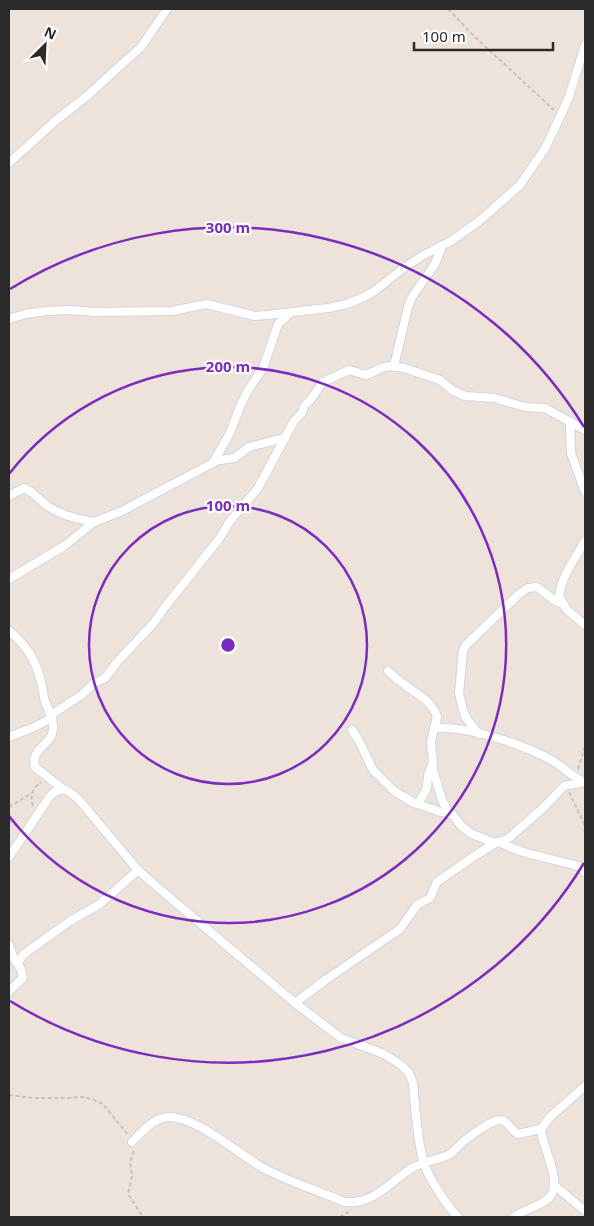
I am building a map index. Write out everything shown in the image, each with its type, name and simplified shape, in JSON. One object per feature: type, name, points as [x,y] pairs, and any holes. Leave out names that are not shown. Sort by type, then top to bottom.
[{"type":"street","points":[[9,163],[141,47],[167,9]]},
{"type":"street","points":[[9,318],[46,311],[172,311],[206,304],[255,316],[328,308],[358,300],[376,290],[422,256],[442,246],[478,222],[520,184],[544,150],[569,97],[585,45]]},
{"type":"street","points":[[394,366],[412,297],[434,264],[442,246]]},
{"type":"street","points":[[214,461],[230,433],[239,409],[263,368],[278,324],[292,312]]},
{"type":"street","points":[[9,736],[32,728],[83,694],[93,684],[105,678],[117,662],[153,624],[230,521],[258,488],[294,421],[302,413],[304,406],[323,382],[349,370],[366,375],[384,367],[394,366],[440,380],[458,394],[494,398],[525,407],[545,408],[585,430]]},
{"type":"street","points":[[570,422],[571,453],[585,492]]},
{"type":"street","points":[[9,579],[64,546],[94,522],[120,512],[214,461],[234,458],[249,447],[285,438]]},
{"type":"street","points":[[9,496],[24,488],[59,512],[94,522]]},
{"type":"street","points":[[585,541],[561,586],[559,596],[567,610],[585,625]]},
{"type":"street","points":[[479,734],[463,710],[459,693],[463,651],[466,645],[510,601],[528,588],[537,587],[554,600],[563,604]]},
{"type":"street","points":[[9,631],[24,645],[38,671],[53,726],[52,734],[36,754],[34,759],[35,767],[63,789],[72,793],[138,870],[295,1003],[341,1038],[384,1054],[401,1065],[409,1073],[424,1162],[436,1186],[451,1210],[458,1217]]},
{"type":"street","points":[[388,671],[430,704],[437,717],[431,741],[434,758],[428,774],[427,788],[418,804]]},
{"type":"street","points":[[435,728],[447,727],[508,742],[544,756],[561,766],[577,779],[585,782]]},
{"type":"street","points":[[352,730],[373,770],[394,791],[410,802],[449,813]]},
{"type":"street","points":[[432,766],[439,792],[449,813],[461,826],[472,834],[498,842],[517,852],[548,857],[578,866],[585,872]]},
{"type":"street","points":[[295,1003],[400,929],[417,905],[430,898],[437,882],[473,857],[498,842],[509,838],[567,785],[585,782]]},
{"type":"street","points":[[9,857],[37,813],[56,789],[63,789]]},
{"type":"street","points":[[17,963],[24,954],[70,921],[100,904],[138,870]]},
{"type":"street","points":[[10,948],[24,954]]},
{"type":"street","points":[[9,991],[23,978],[21,969],[10,948]]},
{"type":"street","points":[[132,1142],[149,1125],[169,1117],[176,1118],[213,1134],[267,1170],[344,1202],[353,1203],[374,1196],[411,1169],[424,1162],[451,1153],[471,1135],[497,1120],[504,1121],[518,1134],[541,1129],[550,1118],[585,1086]]},
{"type":"street","points":[[514,1217],[522,1211],[539,1205],[550,1197],[554,1185],[554,1175],[541,1129]]},
{"type":"street","points":[[554,1185],[585,1211]]},
{"type":"path","points":[[448,9],[475,37],[560,116]]},
{"type":"path","points":[[577,779],[585,746]]},
{"type":"path","points":[[9,807],[32,793],[38,784],[50,778]]},
{"type":"path","points":[[567,785],[585,826]]},
{"type":"path","points":[[32,793],[32,800],[37,813]]},
{"type":"path","points":[[9,820],[25,832]]},
{"type":"path","points":[[9,1096],[35,1098],[82,1097],[102,1104],[132,1142],[134,1150],[130,1162],[132,1176],[128,1194],[142,1217]]}]
